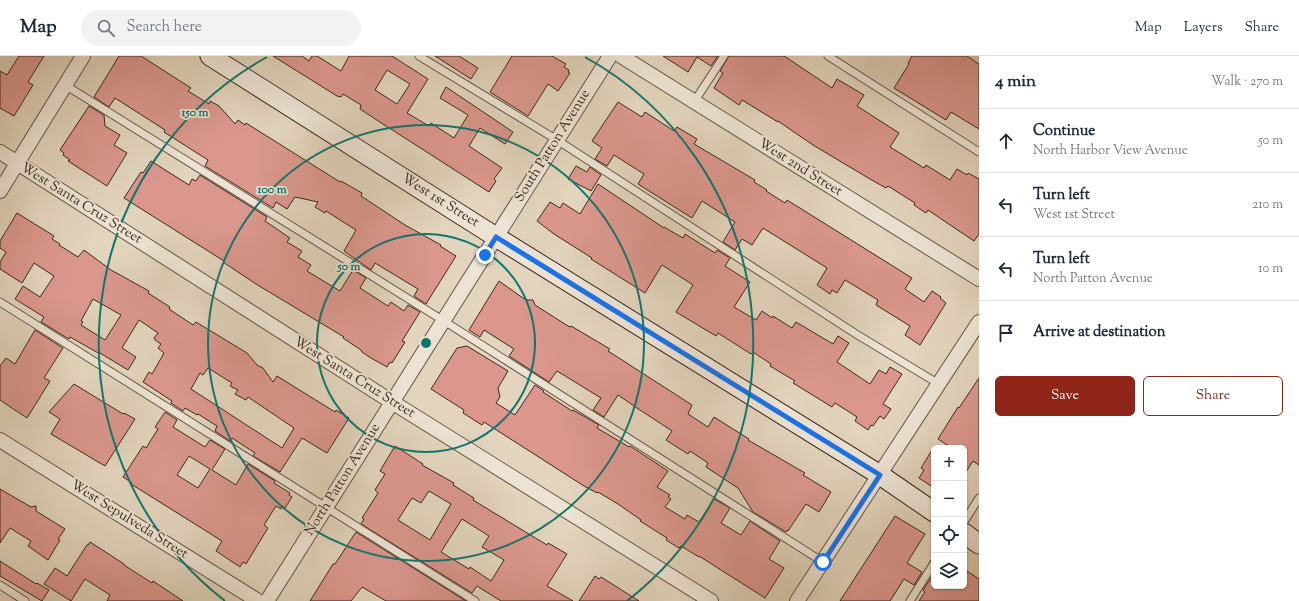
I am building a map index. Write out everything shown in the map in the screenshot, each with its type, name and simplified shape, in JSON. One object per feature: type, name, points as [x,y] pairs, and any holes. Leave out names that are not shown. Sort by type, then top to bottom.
[{"type":"street","points":[[0,191],[83,56]]},
{"type":"street","name":"West 1st Street","points":[[210,56],[496,237],[880,475],[931,510]]},
{"type":"street","name":"South Patton Avenue","points":[[496,237],[610,56]]},
{"type":"street","name":"West 2nd Street","points":[[621,56],[979,279]]},
{"type":"street","name":"West Santa Cruz Street","points":[[0,152],[392,402],[710,601]]},
{"type":"street","name":"North Patton Avenue","points":[[267,601],[496,237]]},
{"type":"street","points":[[797,601],[979,322]]},
{"type":"street","name":"West Sepulveda Street","points":[[0,440],[258,601]]},
{"type":"street","points":[[967,535],[979,544]]},
{"type":"lane","points":[[419,56],[557,140],[856,334],[939,384]]},
{"type":"lane","points":[[694,102],[724,56]]},
{"type":"lane","points":[[828,56],[979,152]]},
{"type":"lane","points":[[65,86],[444,321],[823,562]]},
{"type":"lane","points":[[0,302],[475,601]]},
{"type":"lane","points":[[967,517],[979,498]]},
{"type":"lane","points":[[910,601],[931,568]]},
{"type":"lane","points":[[0,586],[25,601]]},
{"type":"building","points":[[19,56],[44,56],[28,82],[33,85],[14,116],[0,108],[0,71],[7,75]]},
{"type":"building","points":[[119,56],[141,56],[191,88],[188,91],[209,104],[210,101],[219,106],[235,124],[238,120],[245,125],[246,123],[340,182],[341,181],[362,193],[361,196],[405,225],[441,245],[440,246],[456,256],[426,304],[414,296],[418,289],[375,263],[371,270],[344,251],[356,230],[326,211],[325,213],[315,207],[318,202],[295,197],[287,209],[276,202],[273,208],[205,166],[208,160],[115,98],[109,107],[94,97]]},
{"type":"building","points":[[273,56],[302,56],[309,61],[312,56],[317,56],[341,71],[349,56],[392,56],[428,79],[407,113],[429,126],[431,123],[454,138],[468,115],[440,98],[446,87],[513,132],[505,144],[480,128],[469,146],[502,168],[494,179],[496,181],[489,192],[360,109],[361,105],[343,94],[341,97],[337,96]],"holes":[[[387,70],[410,84],[397,104],[375,90]]]},
{"type":"building","points":[[435,56],[459,56],[478,68],[471,79]]},
{"type":"building","points":[[512,56],[552,56],[566,64],[564,67],[569,70],[568,72],[570,73],[558,91],[548,84],[528,116],[490,92]]},
{"type":"building","points":[[663,56],[718,56],[711,66],[697,57],[688,72]]},
{"type":"building","points":[[729,56],[784,56],[832,88],[837,79],[864,95],[857,106],[899,133],[890,147],[924,168],[926,165],[950,180],[957,169],[967,175],[968,173],[979,179],[979,234],[974,241],[928,210],[926,213],[914,205],[915,203],[888,186],[886,188],[870,179],[813,145],[778,121],[742,100],[739,105],[714,88],[723,73],[720,71]]},
{"type":"building","points":[[912,56],[967,56],[979,64],[979,129],[951,112],[946,120],[894,88],[909,64],[908,63]]},
{"type":"building","points":[[618,102],[642,117],[645,112],[674,131],[677,127],[697,139],[694,144],[755,180],[754,182],[767,190],[766,191],[785,203],[787,200],[912,278],[905,289],[924,302],[932,291],[941,297],[940,298],[946,303],[920,345],[905,335],[910,326],[876,305],[878,300],[845,280],[837,293],[832,290],[830,294],[817,285],[827,268],[763,228],[752,245],[742,239],[735,250],[723,242],[735,222],[702,201],[692,218],[638,184],[644,174],[614,155],[607,166],[595,159],[602,148],[592,141]]},
{"type":"building","points":[[89,106],[104,115],[105,126],[120,135],[114,145],[127,153],[107,186],[68,161],[70,160],[63,155],[64,153],[60,150]]},
{"type":"building","points":[[151,161],[189,185],[192,179],[196,181],[200,175],[267,217],[265,221],[290,238],[287,242],[302,251],[298,257],[311,265],[307,271],[340,291],[353,270],[366,278],[360,288],[388,306],[391,302],[404,311],[408,305],[420,312],[402,341],[405,342],[392,363],[390,362],[387,367],[371,358],[343,338],[344,337],[256,284],[223,262],[224,261],[124,198],[141,172],[143,173]]},
{"type":"building","points":[[576,166],[587,172],[590,167],[601,175],[591,191],[568,179]]},
{"type":"building","points":[[598,184],[664,228],[683,238],[685,234],[715,253],[717,250],[730,258],[725,266],[750,282],[734,307],[756,320],[762,311],[792,328],[796,322],[833,344],[838,336],[849,343],[837,362],[870,384],[879,370],[886,374],[890,367],[902,374],[883,404],[891,409],[884,419],[880,416],[868,430],[855,421],[857,417],[835,403],[832,407],[793,383],[795,381],[770,366],[771,364],[753,352],[751,354],[718,333],[716,336],[676,312],[693,285],[662,265],[645,293],[591,259],[592,258],[554,234],[537,221],[550,202],[560,208],[563,203],[580,214]]},
{"type":"building","points":[[17,213],[54,236],[52,239],[78,257],[84,250],[111,270],[149,291],[148,293],[170,307],[169,309],[193,325],[196,322],[247,353],[257,365],[263,368],[273,382],[277,376],[335,412],[336,410],[349,418],[327,453],[302,438],[280,472],[253,456],[255,453],[232,438],[230,441],[215,431],[217,426],[185,408],[183,411],[171,403],[172,401],[143,382],[149,372],[152,374],[164,353],[158,348],[161,344],[154,338],[158,333],[139,320],[122,348],[136,357],[128,370],[70,337],[69,339],[41,322],[44,317],[15,299],[23,286],[40,297],[54,276],[34,263],[22,283],[0,269],[0,262],[6,252],[0,248],[0,241]],"holes":[[[93,299],[121,315],[105,340],[81,325],[83,322],[81,321]],[[208,368],[232,383],[230,386],[238,390],[235,394],[246,400],[248,397],[294,428],[282,448],[191,389],[200,373],[203,375]]]},
{"type":"building","points":[[499,281],[523,298],[533,300],[535,305],[568,326],[571,326],[610,349],[608,351],[692,405],[688,414],[708,427],[714,417],[749,439],[748,440],[805,473],[803,475],[831,492],[819,512],[806,504],[786,532],[753,512],[738,488],[706,467],[708,463],[690,451],[688,454],[666,440],[672,431],[618,395],[604,417],[593,410],[601,398],[557,371],[549,382],[509,356],[514,349],[484,330],[480,337],[469,330]]},
{"type":"building","points":[[35,330],[63,348],[44,378],[50,381],[27,418],[0,400],[0,366],[6,358],[15,364]]},
{"type":"building","points":[[467,346],[508,371],[498,388],[500,397],[496,403],[515,415],[535,385],[572,411],[573,410],[599,425],[597,428],[629,447],[630,446],[668,471],[657,487],[670,495],[668,497],[671,499],[665,507],[685,519],[687,515],[699,522],[714,499],[730,508],[721,523],[741,535],[750,521],[780,541],[769,559],[784,568],[765,598],[699,556],[681,546],[679,548],[666,540],[667,538],[640,521],[641,520],[618,504],[598,492],[597,493],[584,486],[484,422],[482,425],[463,413],[464,410],[431,389],[457,348]]},
{"type":"building","points":[[979,378],[979,465],[973,461],[967,470],[967,445],[947,445],[938,439],[958,407],[959,408]]},
{"type":"building","points":[[74,384],[123,414],[124,413],[135,419],[105,466],[51,434],[60,419],[49,412]]},
{"type":"building","points":[[165,412],[177,420],[173,427],[205,447],[210,440],[225,449],[212,470],[236,485],[248,464],[275,481],[274,483],[290,493],[289,495],[292,497],[285,508],[282,506],[281,509],[276,506],[264,525],[268,528],[246,564],[243,562],[240,567],[216,551],[222,541],[131,484],[132,483],[123,477],[143,446],[146,448],[158,429],[155,427]],"holes":[[[189,456],[210,469],[198,488],[177,475]]]},
{"type":"building","points":[[395,446],[423,464],[422,465],[454,483],[453,485],[474,498],[473,500],[547,545],[548,543],[567,554],[547,586],[573,601],[501,601],[477,586],[472,593],[361,524],[364,519],[362,518],[378,493],[375,490],[385,474],[380,471]],"holes":[[[429,491],[451,504],[430,540],[398,520],[412,498],[421,503]],[[462,519],[489,536],[482,547],[504,560],[491,581],[470,567],[469,569],[441,552]]]},
{"type":"building","points":[[931,452],[931,486],[919,478],[924,470],[921,468]]},
{"type":"building","points":[[0,489],[31,507],[36,506],[36,511],[65,529],[58,539],[60,540],[48,560],[28,546],[31,541],[10,528],[0,543]]},
{"type":"building","points":[[895,516],[925,534],[907,563],[922,572],[914,585],[904,579],[890,601],[840,601]]},
{"type":"building","points":[[356,532],[466,601],[386,601],[362,587],[351,601],[310,601],[333,564],[335,564]]},
{"type":"building","points":[[90,542],[152,583],[153,581],[183,601],[107,601],[110,595],[85,579],[71,601],[44,584],[55,568],[67,576]]},
{"type":"building","points":[[0,561],[36,584],[37,583],[49,590],[42,601],[0,576]]},
{"type":"building","points":[[967,571],[979,579],[979,601],[919,601],[925,592],[923,590],[931,578],[931,589],[967,589]]},
{"type":"building","points":[[595,576],[599,579],[601,577],[639,601],[579,601]]},
{"type":"route","points":[[485,255],[496,237],[880,475],[823,562]]}]
